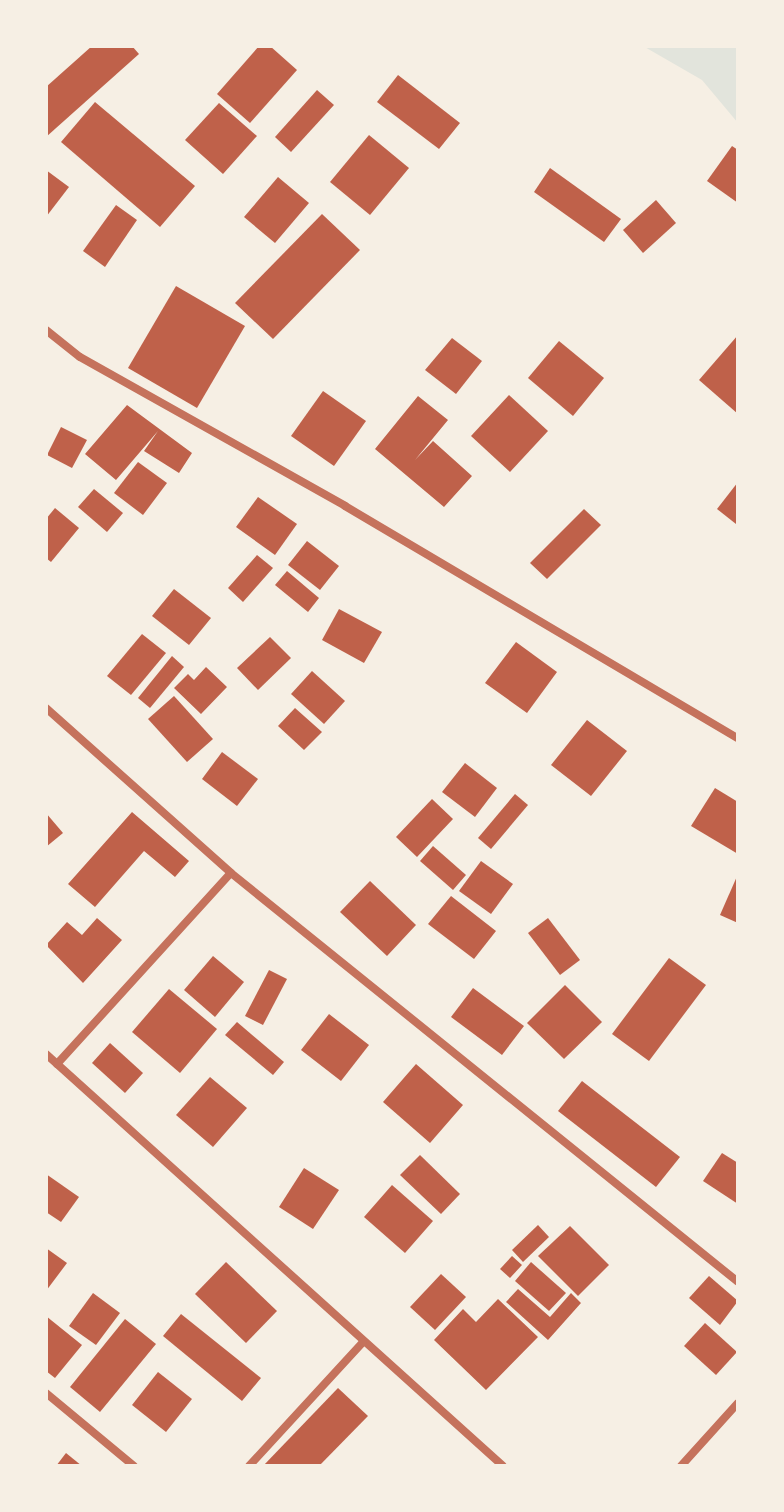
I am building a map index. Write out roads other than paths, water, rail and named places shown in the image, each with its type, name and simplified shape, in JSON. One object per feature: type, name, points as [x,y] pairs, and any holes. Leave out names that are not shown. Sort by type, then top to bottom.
[{"type":"street","points":[[46,330],[80,357],[345,506],[738,738]]},
{"type":"street","points":[[46,708],[231,873],[738,1282]]},
{"type":"street","points":[[57,1064],[231,873]]},
{"type":"street","points":[[46,1054],[503,1466]]},
{"type":"street","points":[[249,1466],[363,1342]]},
{"type":"street","points":[[46,1393],[134,1466]]},
{"type":"street","points":[[681,1466],[738,1403]]}]
